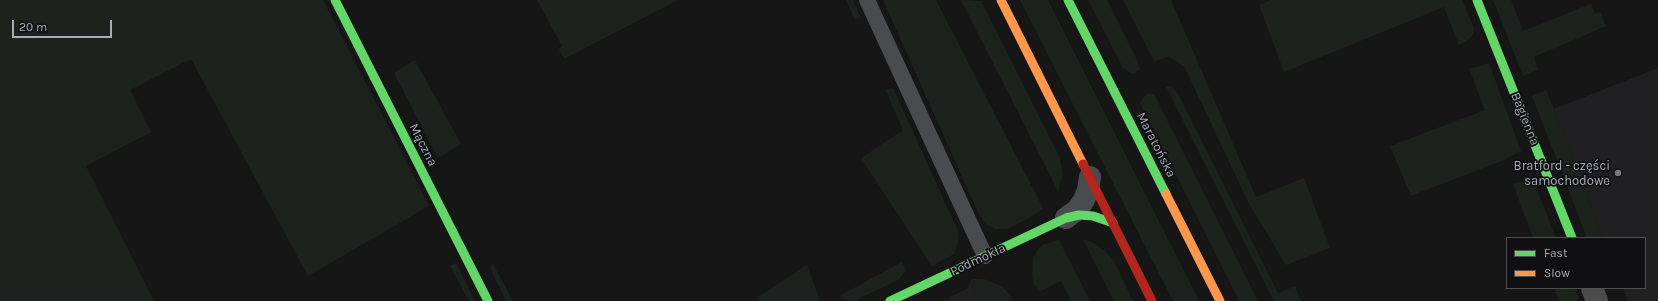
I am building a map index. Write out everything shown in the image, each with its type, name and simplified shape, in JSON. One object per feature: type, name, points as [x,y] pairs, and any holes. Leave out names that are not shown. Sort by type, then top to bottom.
[{"type":"street","name":"Mączna","points":[[335,0],[488,301]]},
{"type":"street","points":[[1001,0],[1152,301]]},
{"type":"street","name":"Maratońska","points":[[1068,0],[1220,301]]},
{"type":"street","name":"Bagienna","points":[[1477,0],[1572,237]]},
{"type":"street","name":"Podmokła","points":[[890,301],[1066,218],[1078,209],[1084,200],[1088,190],[1090,177]]},
{"type":"street","name":"Podmokła","points":[[1066,218],[1079,215],[1093,216],[1113,223]]},
{"type":"street","points":[[1592,289],[1597,301]]},
{"type":"lane","points":[[867,0],[986,256]]},
{"type":"shaded area","points":[[0,0],[323,0],[429,206],[308,276],[191,59],[130,90],[151,132],[86,166],[154,301],[0,301]]},
{"type":"shaded area","points":[[537,0],[678,0],[564,59],[559,49],[562,46]]},
{"type":"shaded area","points":[[846,0],[853,0],[861,18],[855,20]]},
{"type":"shaded area","points":[[883,0],[936,0],[1043,208],[1029,218],[1007,229],[995,229],[986,224],[980,217]]},
{"type":"shaded area","points":[[961,0],[981,1],[1060,158],[1063,175],[1058,191]]},
{"type":"shaded area","points":[[1020,0],[1048,0],[1199,301],[1173,301]]},
{"type":"shaded area","points":[[1088,0],[1107,0],[1140,69],[1133,74],[1123,68]]},
{"type":"shaded area","points":[[1123,0],[1171,0],[1256,197],[1304,178],[1330,248],[1286,265],[1248,202],[1184,66],[1169,57],[1154,61]]},
{"type":"shaded area","points":[[1271,0],[1462,0],[1474,28],[1473,34],[1469,39],[1459,45],[1444,7],[1284,72],[1259,5]]},
{"type":"shaded area","points":[[1493,0],[1511,0],[1523,31],[1591,4],[1595,14],[1600,12],[1606,26],[1534,57],[1538,70],[1523,76]]},
{"type":"shaded area","points":[[415,60],[461,144],[438,158],[394,73]]},
{"type":"shaded area","points":[[1489,63],[1521,151],[1504,160],[1411,196],[1390,146],[1485,110],[1469,69]]},
{"type":"shaded area","name":"Bratford - części samochodowe","points":[[1658,68],[1658,301],[1628,301],[1623,289],[1646,289],[1646,237],[1603,237],[1554,109]]},
{"type":"shaded area","points":[[1170,86],[1179,96],[1278,293],[1295,286],[1301,301],[1274,301],[1166,87]]},
{"type":"shaded area","points":[[893,88],[958,231],[958,243],[954,254],[932,266],[861,158],[903,130],[885,89]]},
{"type":"shaded area","points":[[1546,90],[1603,237],[1587,237],[1532,96]]},
{"type":"shaded area","points":[[1146,94],[1154,94],[1258,301],[1239,301],[1140,103]]},
{"type":"shaded area","points":[[1532,177],[1556,237],[1533,237],[1513,184]]},
{"type":"shaded area","points":[[1083,239],[1094,243],[1105,251],[1114,261],[1133,301],[1114,301]]},
{"type":"shaded area","points":[[1059,240],[1090,301],[1071,301],[1061,281],[1039,292],[1034,285],[1032,276],[1033,258],[1038,249],[1044,244]]},
{"type":"shaded area","points":[[902,262],[905,269],[904,273],[898,280],[854,301],[843,299],[841,295]]},
{"type":"shaded area","points":[[456,263],[475,301],[469,301],[450,266]]},
{"type":"shaded area","points":[[493,264],[513,301],[506,301],[490,268]]},
{"type":"shaded area","points":[[807,265],[820,301],[760,301],[758,297]]},
{"type":"shaded area","points":[[973,279],[984,279],[1003,287],[1013,299],[1008,301],[979,301],[970,281]]},
{"type":"shaded area","points":[[970,281],[979,301],[943,301],[968,288]]},
{"type":"shaded area","points":[[1554,289],[1575,289],[1579,298],[1577,301],[1559,301]]},
{"type":"traffic: fast","points":[[335,0],[488,301]]},
{"type":"traffic: fast","points":[[1068,0],[1166,194]]},
{"type":"traffic: fast","points":[[1477,0],[1572,237]]},
{"type":"traffic: fast","points":[[890,301],[1066,218],[1079,215],[1093,216],[1113,223]]},
{"type":"traffic: slow","points":[[1001,0],[1083,164]]},
{"type":"traffic: slow","points":[[1166,194],[1220,301]]},
{"type":"traffic: jam","points":[[1083,164],[1152,301]]},
{"type":"place","name":"Bratford - części samochodowe","points":[[1618,173]]}]
